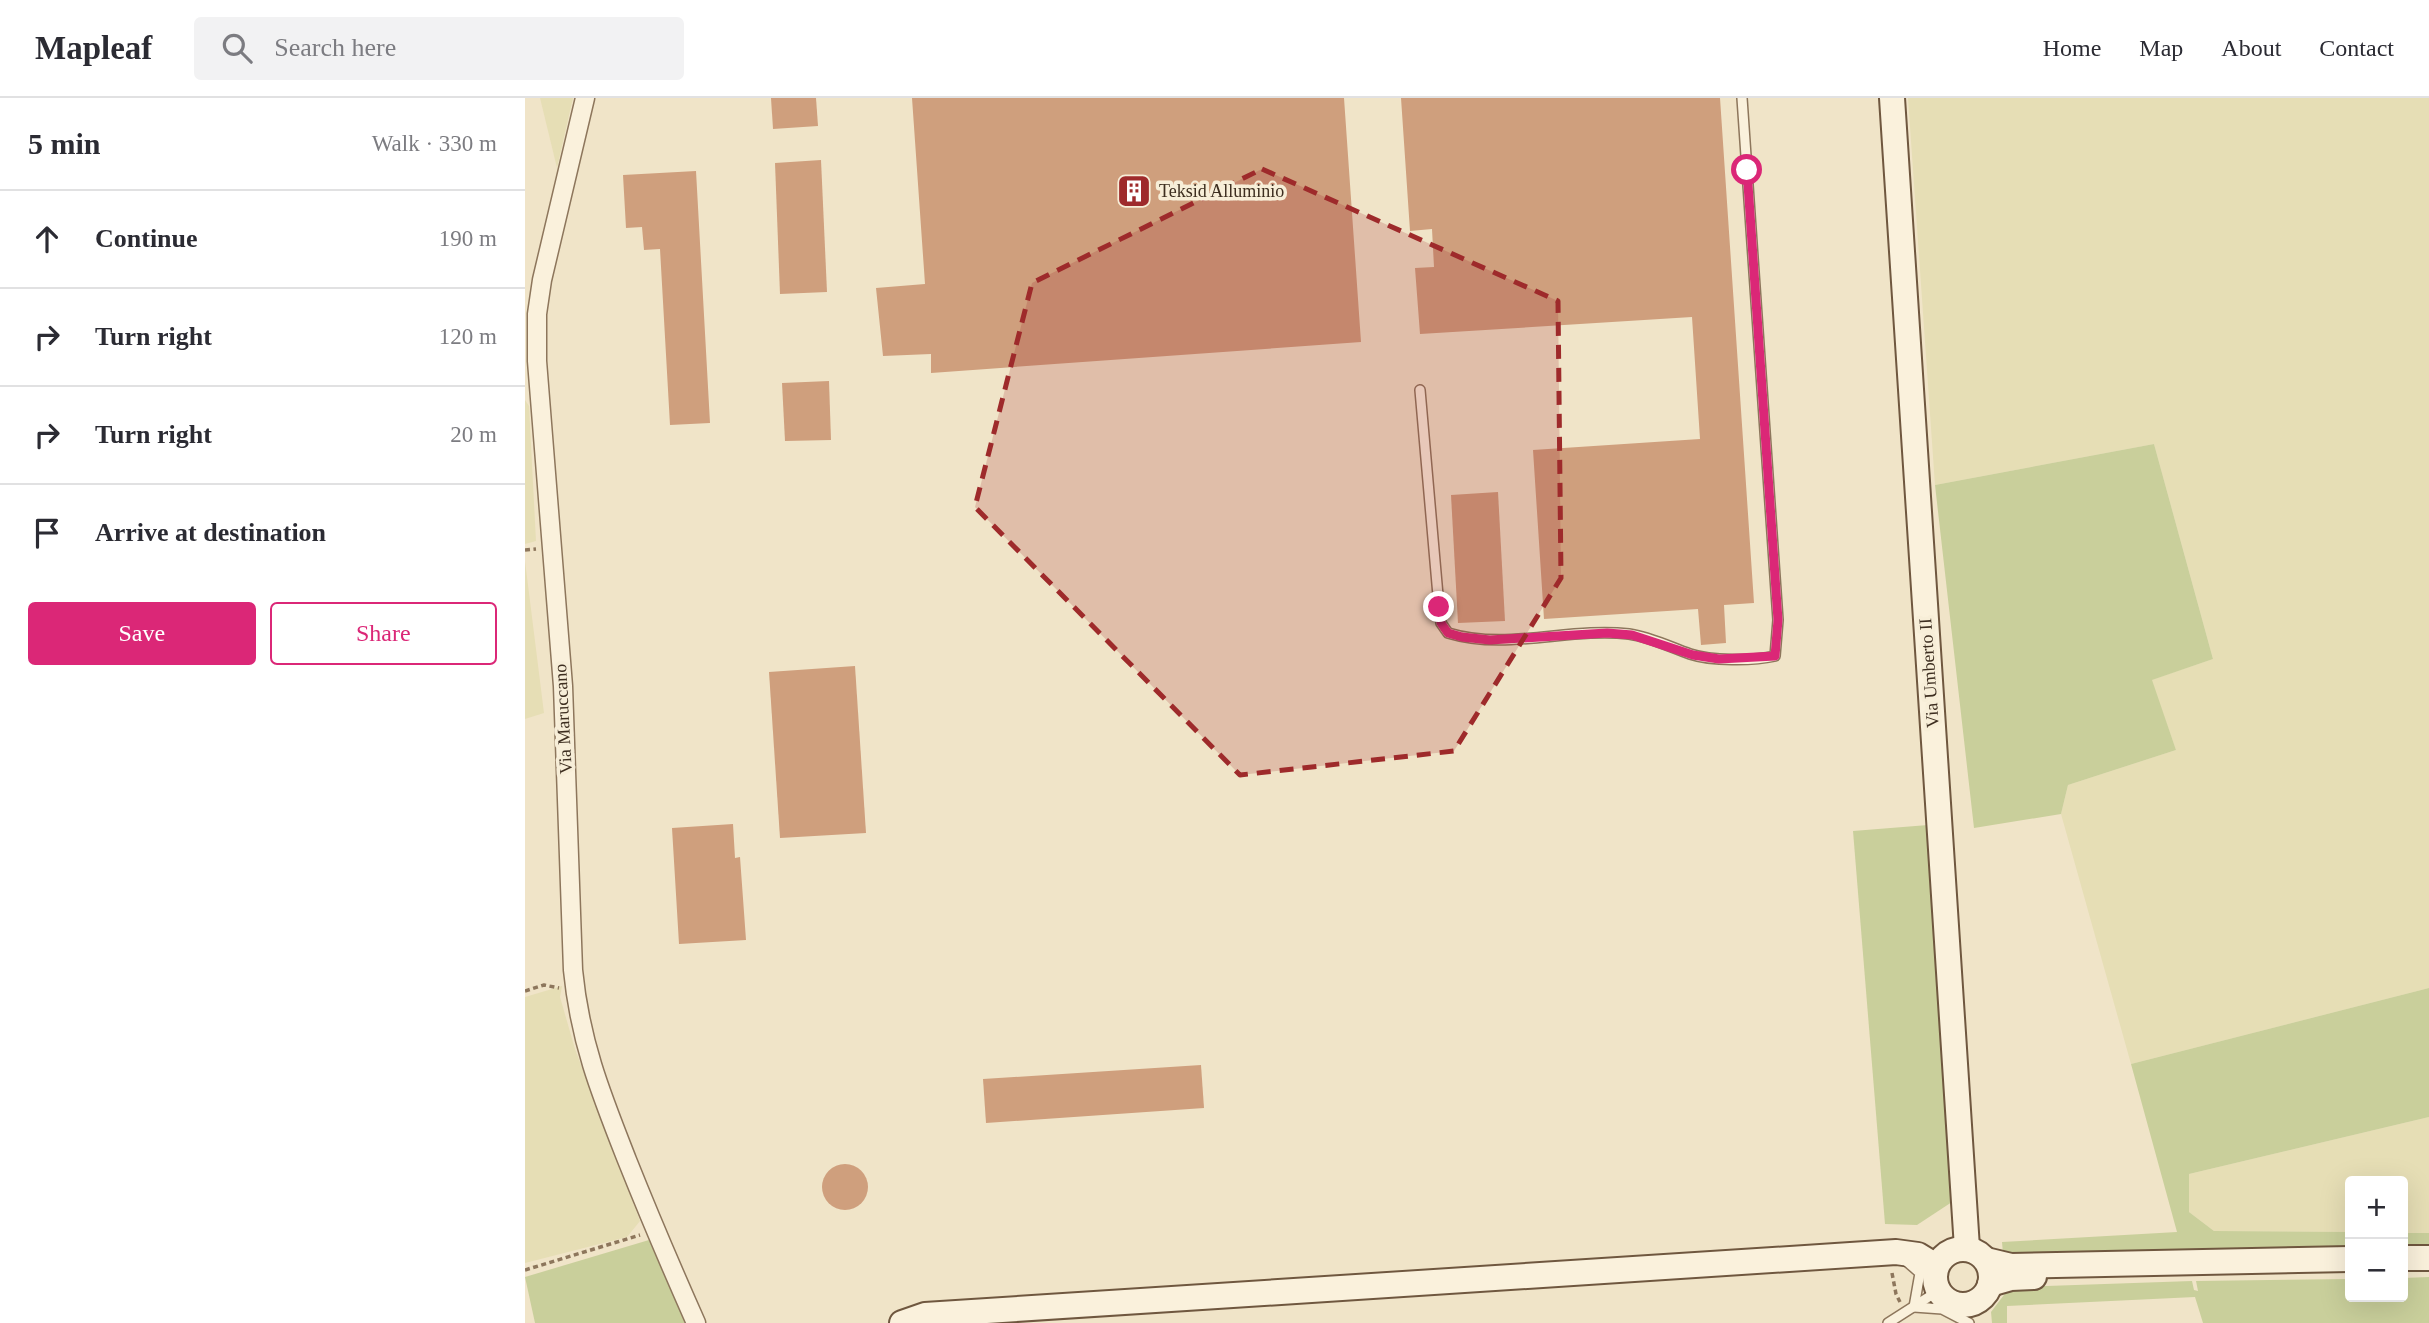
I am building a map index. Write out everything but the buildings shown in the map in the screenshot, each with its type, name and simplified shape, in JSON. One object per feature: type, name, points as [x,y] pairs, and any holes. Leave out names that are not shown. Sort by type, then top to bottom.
[{"type":"street","name":"Via Maruccano","points":[[585,98],[542,280],[531,359],[563,686],[573,970],[577,1007],[594,1078],[655,1229],[697,1323]]},
{"type":"street","name":"Via Umberto II","points":[[1892,98],[1981,1264]]},
{"type":"street","points":[[1937,1278],[1943,1256],[1954,1249],[2011,1278],[2345,1271]]},
{"type":"street","points":[[902,1323],[925,1315],[1896,1252],[1918,1255],[1937,1278],[1946,1300],[1958,1305],[1971,1317],[1986,1293],[1981,1264]]},
{"type":"street","points":[[2408,1258],[2429,1258]]},
{"type":"street","points":[[1981,1264],[2011,1266],[2345,1259]]},
{"type":"street","points":[[2408,1270],[2429,1269]]},
{"type":"lane","points":[[1420,390],[1440,615],[1441,623],[1448,633],[1490,640],[1607,633],[1632,635],[1693,655],[1719,659],[1775,656],[1778,620],[1742,98]]},
{"type":"lane","points":[[1896,1252],[1920,1273],[1914,1307]]},
{"type":"lane","points":[[1888,1323],[1914,1307],[1937,1278]]},
{"type":"lane","points":[[1914,1307],[1942,1309],[1971,1317]]},
{"type":"path","points":[[525,991],[544,985],[563,989],[577,1007]]},
{"type":"path","points":[[525,1270],[618,1243],[655,1229]]},
{"type":"highlighted area","points":[[1262,169],[1558,301],[1561,578],[1454,751],[1240,775],[975,507],[1032,283]]},
{"type":"shaded area","points":[[540,98],[573,98],[557,168]]},
{"type":"shaded area","points":[[1908,98],[2429,98],[2429,988],[2131,1064],[2061,814],[2068,785],[2176,750],[2151,680],[2213,659],[2154,444],[1935,485]]},
{"type":"shaded area","points":[[525,400],[529,406],[536,541],[525,544]]},
{"type":"shaded area","points":[[525,561],[544,713],[525,719]]},
{"type":"shaded area","points":[[562,986],[560,997],[575,1049],[640,1221],[627,1237],[525,1263],[525,997]]},
{"type":"shaded area","points":[[2429,1117],[2429,1233],[2408,1233],[2408,1176],[2345,1176],[2345,1232],[2214,1231],[2189,1212],[2189,1174]]},
{"type":"green space","points":[[2154,444],[2213,659],[2152,680],[2176,750],[2068,785],[2061,814],[1974,828],[1935,485]]},
{"type":"green space","points":[[1928,825],[1955,1200],[1917,1225],[1885,1224],[1853,831]]},
{"type":"green space","points":[[2429,988],[2429,1117],[2189,1174],[2189,1212],[2214,1231],[2345,1232],[2345,1252],[2022,1259],[2003,1254],[2002,1242],[2177,1232],[2131,1064]]},
{"type":"green space","points":[[2408,1233],[2429,1233],[2429,1250],[2408,1251]]},
{"type":"green space","points":[[649,1240],[685,1323],[535,1323],[525,1277]]},
{"type":"green space","points":[[2429,1277],[2429,1323],[2203,1323],[2195,1297],[2007,1306],[2007,1323],[1992,1323],[1991,1312],[2007,1291],[2021,1287],[2192,1281],[2194,1290],[2198,1291],[2196,1281],[2345,1279],[2345,1302],[2408,1302],[2408,1278]]},
{"type":"place","name":"Teksid Alluminio","points":[[1134,191]]},
{"type":"route","points":[[1439,607],[1441,623],[1448,633],[1462,637],[1490,640],[1607,633],[1632,635],[1693,655],[1719,659],[1775,656],[1778,620],[1747,170]]}]
